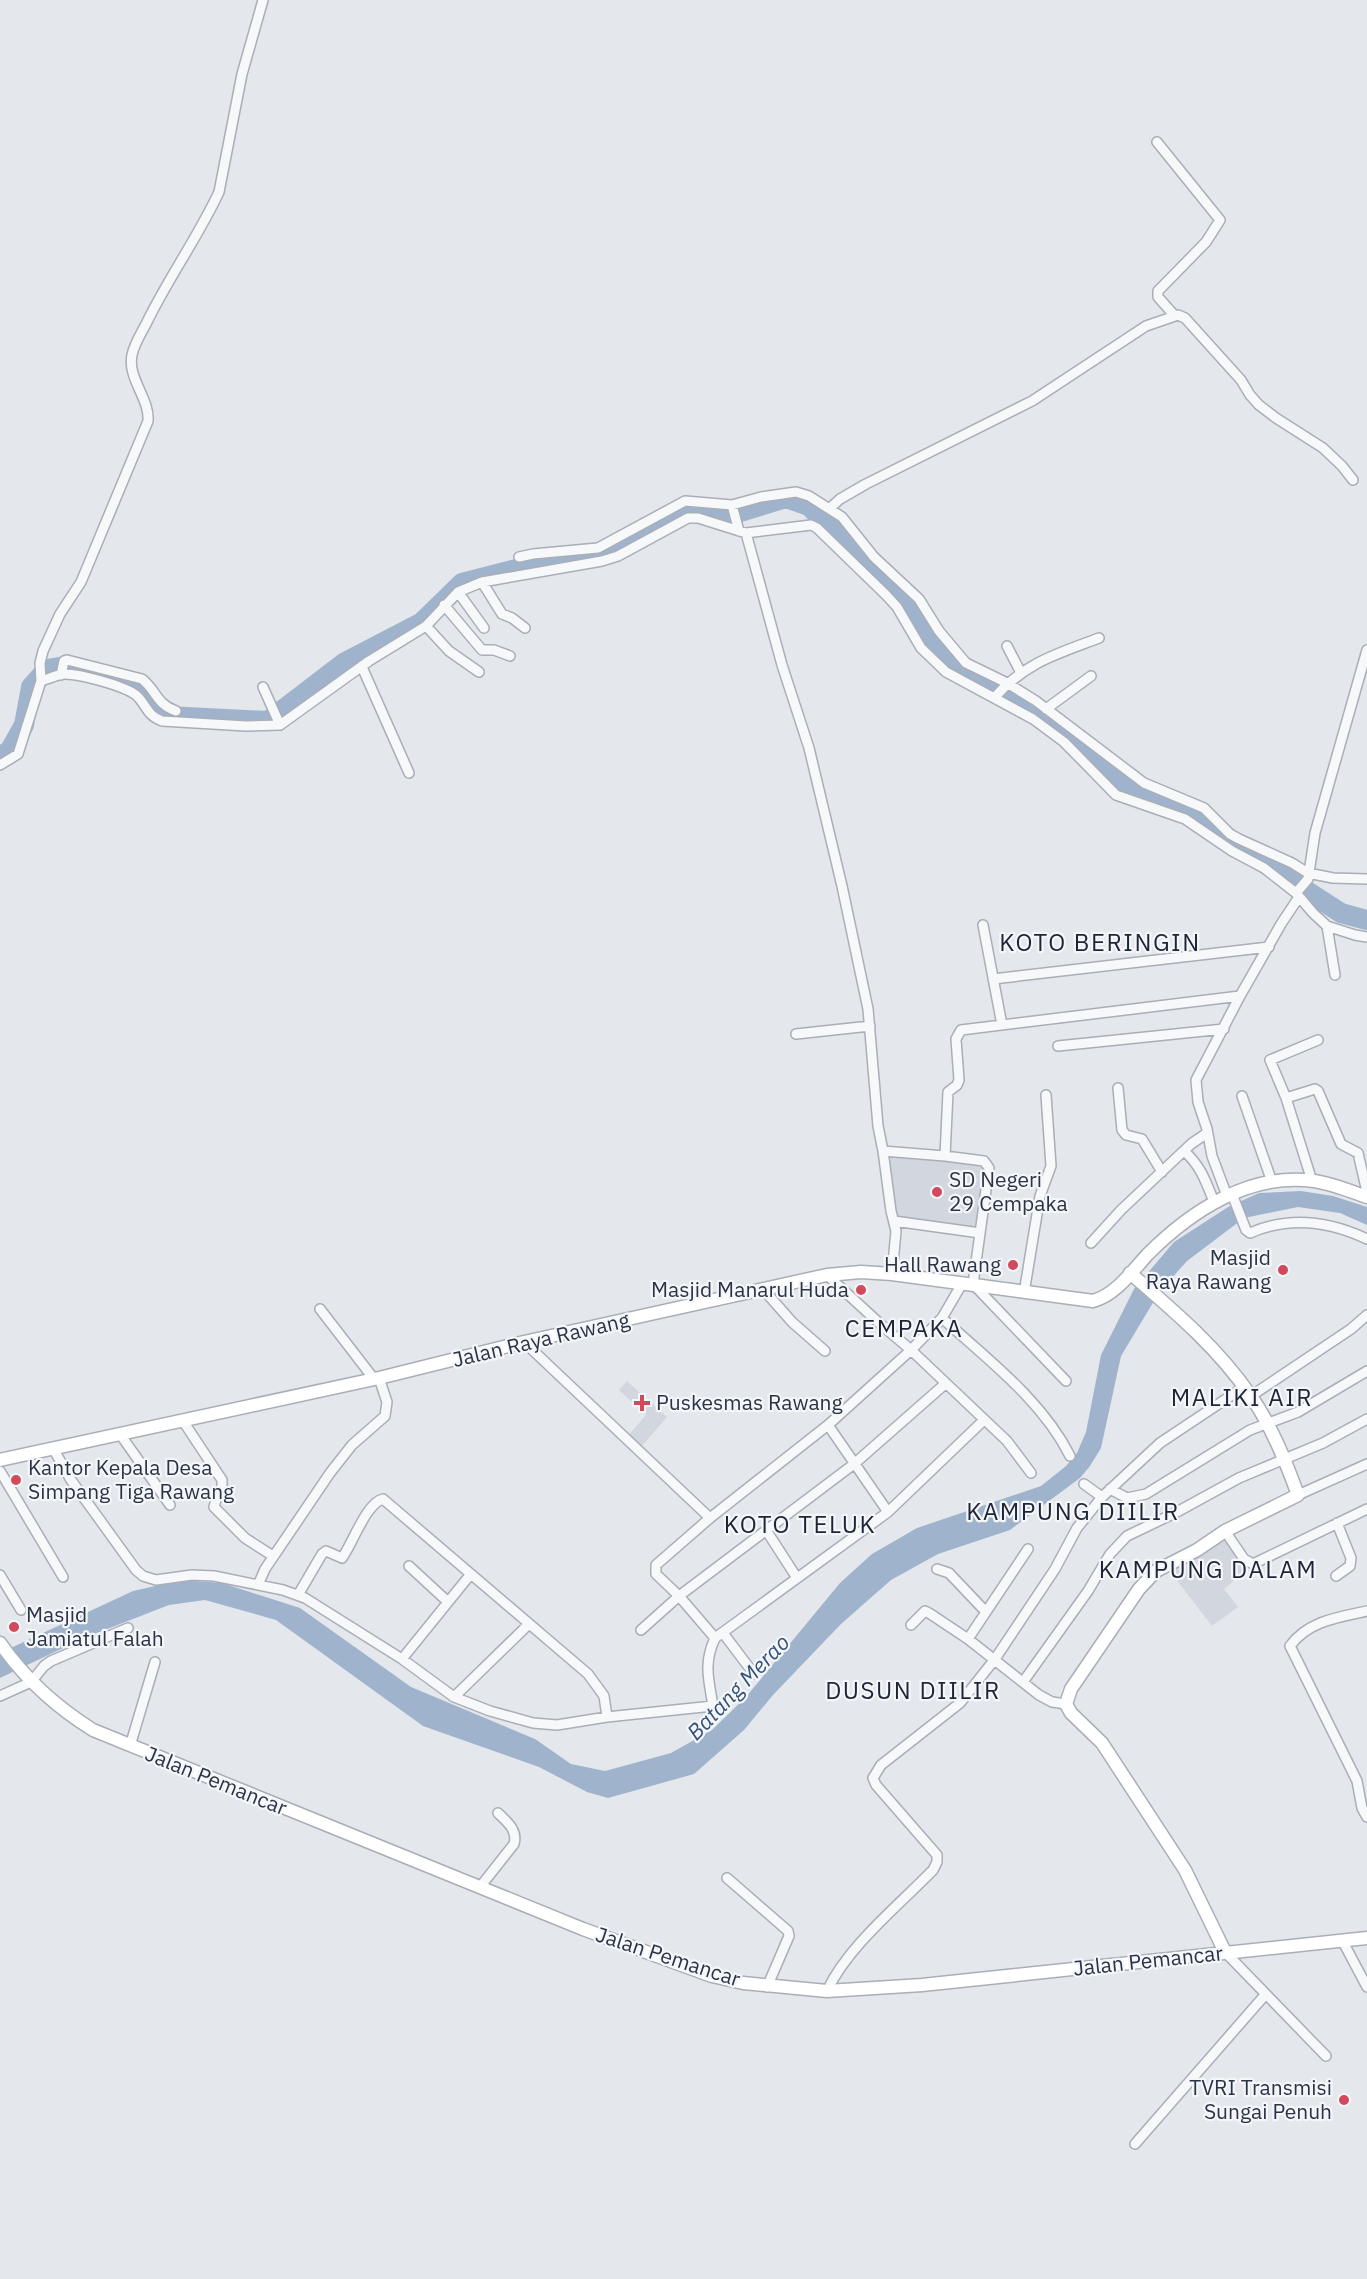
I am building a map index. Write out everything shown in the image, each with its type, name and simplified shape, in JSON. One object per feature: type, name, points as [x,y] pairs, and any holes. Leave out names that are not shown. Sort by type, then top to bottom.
[{"type":"main road","name":"Jalan Raya Rawang","points":[[0,1460],[376,1379],[524,1342],[827,1275],[861,1272],[892,1274],[1093,1301],[1109,1294],[1134,1276],[1167,1236],[1193,1214],[1214,1202],[1272,1182],[1312,1181],[1341,1187],[1367,1197]]},
{"type":"main road","points":[[1134,1276],[1205,1341],[1248,1392],[1285,1459],[1298,1495],[1225,1531],[1197,1550],[1156,1571],[1139,1589],[1071,1689],[1066,1704],[1071,1713],[1102,1743],[1185,1870],[1225,1952]]},
{"type":"main road","name":"Jalan Pemancar","points":[[1,1644],[28,1679],[71,1716],[93,1730],[583,1929],[712,1976],[767,1987],[827,1991],[922,1985],[1367,1938]]},
{"type":"street","points":[[0,765],[14,758],[21,749],[41,681],[40,663],[60,614],[81,582],[148,421],[148,410],[136,382],[131,357],[154,309],[219,192],[242,74],[263,0]]},
{"type":"street","points":[[1157,142],[1220,220],[1206,242],[1158,291],[1158,297],[1174,315]]},
{"type":"street","points":[[830,508],[866,484],[1032,401],[1117,343],[1146,326],[1174,315],[1185,318],[1241,380],[1259,405],[1323,448],[1353,480]]},
{"type":"street","points":[[519,557],[598,548],[685,501],[732,506],[796,492],[809,496],[842,517],[874,557],[919,599],[939,631],[962,660],[1007,683],[1046,709],[1137,779],[1204,808],[1230,834],[1308,876],[1367,879]]},
{"type":"street","points":[[732,506],[809,747],[868,1009],[878,1126],[884,1151],[896,1239],[892,1274]]},
{"type":"street","points":[[62,669],[129,691],[142,701],[150,715],[162,721],[246,726],[278,719],[426,626],[458,592],[482,582],[602,561],[618,556],[688,518],[699,518],[741,530],[806,525],[817,528],[897,607],[929,658],[946,672],[996,695],[1033,719],[1064,742],[1116,795],[1186,818],[1232,850],[1264,868],[1298,893],[1327,926],[1367,937]]},
{"type":"street","points":[[482,582],[502,614],[525,628]]},
{"type":"street","points":[[458,592],[484,628]]},
{"type":"street","points":[[444,605],[482,650],[494,650],[510,656]]},
{"type":"street","points":[[426,626],[449,651],[480,672]]},
{"type":"street","points":[[996,695],[1021,672],[1042,659],[1099,638]]},
{"type":"street","points":[[1007,646],[1021,672]]},
{"type":"street","points":[[1367,650],[1315,833],[1308,876],[1240,996],[1196,1080],[1198,1102],[1212,1156],[1246,1230],[1250,1233],[1287,1222],[1322,1223],[1367,1239]]},
{"type":"street","points":[[41,681],[62,669],[67,660],[142,680],[151,687],[159,702],[176,711]]},
{"type":"street","points":[[362,667],[409,773]]},
{"type":"street","points":[[1046,709],[1091,676]]},
{"type":"street","points":[[263,687],[278,719]]},
{"type":"street","points":[[1186,818],[1192,803]]},
{"type":"street","points":[[983,925],[1002,1025]]},
{"type":"street","points":[[1327,926],[1335,975]]},
{"type":"street","points":[[993,979],[1269,947]]},
{"type":"street","points":[[945,1156],[948,1092],[957,1085],[959,1080],[957,1034],[961,1030],[1240,996]]},
{"type":"street","points":[[796,1034],[870,1026]]},
{"type":"street","points":[[1058,1046],[1224,1029]]},
{"type":"street","points":[[1312,1181],[1286,1098],[1270,1060],[1318,1040]]},
{"type":"street","points":[[1118,1088],[1122,1130],[1126,1135],[1142,1139],[1162,1172]]},
{"type":"street","points":[[1286,1098],[1315,1089],[1318,1091],[1341,1144],[1358,1154],[1367,1192]]},
{"type":"street","points":[[1024,1293],[1040,1196],[1050,1166],[1046,1095]]},
{"type":"street","points":[[1242,1096],[1272,1182]]},
{"type":"street","points":[[1091,1244],[1121,1210],[1184,1151],[1207,1133]]},
{"type":"street","points":[[754,1674],[656,1574],[656,1565],[710,1518],[828,1425],[911,1350],[942,1318],[968,1283],[980,1233],[989,1168],[987,1164],[984,1161],[945,1156],[884,1151]]},
{"type":"street","points":[[1184,1151],[1197,1162],[1202,1170],[1214,1202]]},
{"type":"street","points":[[894,1221],[980,1233]]},
{"type":"street","points":[[827,1275],[911,1350],[1007,1441],[1031,1473]]},
{"type":"street","points":[[968,1283],[1065,1381]]},
{"type":"street","points":[[763,1289],[792,1322],[825,1351]]},
{"type":"street","points":[[258,1585],[273,1556],[324,1482],[352,1445],[385,1416],[387,1402],[376,1379],[320,1309]]},
{"type":"street","points":[[827,1991],[834,1975],[850,1954],[933,1870],[937,1862],[937,1855],[876,1785],[873,1778],[880,1765],[953,1711],[995,1659],[1055,1569],[1077,1528],[1102,1497],[1160,1443],[1351,1329],[1367,1315]]},
{"type":"street","points":[[942,1318],[1020,1390],[1058,1432],[1071,1455]]},
{"type":"street","points":[[524,1342],[710,1518]]},
{"type":"street","points":[[1110,1490],[1127,1498],[1146,1494],[1250,1430],[1298,1412],[1367,1371]]},
{"type":"street","points":[[641,1630],[679,1596],[854,1464],[945,1383]]},
{"type":"street","points":[[1023,1682],[1088,1591],[1110,1554],[1127,1536],[1239,1478],[1323,1443],[1367,1419]]},
{"type":"street","points":[[54,1450],[72,1480],[136,1570],[143,1576],[156,1580],[204,1575],[298,1595],[402,1659],[454,1697],[490,1711],[533,1723],[556,1725],[607,1717],[713,1706],[707,1670],[710,1650],[719,1636],[888,1512],[984,1420]]},
{"type":"street","points":[[183,1421],[222,1480],[222,1492],[214,1501],[214,1507],[244,1538],[273,1556]]},
{"type":"street","points":[[828,1425],[888,1512]]},
{"type":"street","points":[[120,1434],[170,1505]]},
{"type":"street","points":[[1298,1495],[1367,1464]]},
{"type":"street","points":[[0,1471],[63,1577]]},
{"type":"street","points":[[1084,1484],[1102,1497]]},
{"type":"street","points":[[298,1595],[322,1554],[326,1551],[340,1559],[343,1557],[352,1538],[380,1499],[387,1501],[470,1575],[588,1674],[604,1696],[607,1717]]},
{"type":"street","points":[[1225,1531],[1244,1559],[1253,1564],[1367,1509]]},
{"type":"street","points":[[1336,1576],[1350,1566],[1351,1558],[1337,1523]]},
{"type":"street","points":[[766,1530],[797,1578]]},
{"type":"street","points":[[968,1639],[1028,1550]]},
{"type":"street","points":[[409,1566],[448,1602]]},
{"type":"street","points":[[937,1569],[949,1573],[986,1612]]},
{"type":"street","points":[[0,1575],[21,1610]]},
{"type":"street","points":[[402,1659],[470,1575]]},
{"type":"street","points":[[911,1625],[925,1611],[968,1639],[1052,1702],[1066,1704]]},
{"type":"street","points":[[1367,1611],[1317,1624],[1300,1635],[1290,1646],[1357,1781],[1362,1808],[1367,1817]]},
{"type":"street","points":[[454,1697],[529,1624]]},
{"type":"street","points":[[0,1696],[28,1679],[51,1661],[128,1628]]},
{"type":"street","points":[[130,1746],[155,1662]]},
{"type":"street","points":[[480,1887],[514,1844],[516,1838],[512,1828],[498,1813]]},
{"type":"street","points":[[727,1878],[788,1931],[789,1936],[767,1987]]},
{"type":"street","points":[[1342,1940],[1367,1987]]},
{"type":"street","points":[[1225,1952],[1326,2056]]},
{"type":"street","points":[[1135,2144],[1265,1995]]},
{"type":"shaded area","name":"SD Negeri 29 Cempaka","points":[[887,1155],[985,1165],[978,1230],[895,1219]]},
{"type":"shaded area","name":"Puskesmas Rawang","points":[[627,1381],[667,1417],[641,1447],[628,1436],[646,1415],[619,1390]]},
{"type":"shaded area","points":[[1223,1537],[1248,1569],[1224,1589],[1238,1607],[1212,1626],[1169,1570]]},
{"type":"water","name":"Batang Merao","points":[[1301,1191],[1333,1196],[1367,1207],[1367,1225],[1340,1213],[1298,1207],[1244,1218],[1187,1261],[1160,1291],[1121,1356],[1101,1448],[1080,1478],[1010,1530],[938,1554],[891,1580],[841,1624],[773,1695],[744,1730],[694,1774],[608,1798],[587,1792],[539,1767],[423,1726],[276,1620],[205,1600],[169,1605],[84,1638],[0,1678],[0,1653],[133,1591],[182,1580],[222,1583],[300,1608],[411,1687],[535,1739],[571,1764],[605,1771],[671,1753],[712,1730],[746,1697],[840,1583],[872,1554],[917,1528],[1041,1486],[1066,1466],[1077,1453],[1086,1432],[1101,1355],[1134,1289],[1174,1242],[1228,1207],[1259,1193]]},
{"type":"waterway","points":[[0,757],[10,750],[24,725],[31,687],[47,669],[65,666],[131,683],[167,716],[268,721],[345,662],[422,622],[462,583],[558,558],[597,557],[687,511],[724,517],[786,498],[809,506],[906,600],[937,652],[1065,731],[1113,779],[1195,811],[1245,851],[1341,913],[1367,920]]},
{"type":"place","name":"SD Negeri 29 Cempaka","points":[[937,1192]]},
{"type":"place","name":"Hall Rawang","points":[[1013,1265]]},
{"type":"place","name":"Masjid Raya Rawang","points":[[1283,1270]]},
{"type":"place","name":"Masjid Manarul Huda","points":[[861,1290]]},
{"type":"place","name":"Puskesmas Rawang","points":[[642,1403]]},
{"type":"place","name":"Kantor Kepala Desa Simpang Tiga Rawang","points":[[16,1480]]},
{"type":"place","name":"Masjid Jamiatul Falah","points":[[14,1627]]},
{"type":"place","name":"TVRI Transmisi Sungai Penuh","points":[[1344,2100]]},
{"type":"district","name":"KOTO BERINGIN","points":[[1100,943]]},
{"type":"district","name":"CEMPAKA","points":[[904,1329]]},
{"type":"district","name":"MALIKI AIR","points":[[1242,1398]]},
{"type":"district","name":"KAMPUNG DIILIR","points":[[1073,1512]]},
{"type":"district","name":"KOTO TELUK","points":[[800,1525]]},
{"type":"district","name":"KAMPUNG DALAM","points":[[1208,1570]]},
{"type":"district","name":"DUSUN DIILIR","points":[[913,1691]]}]
